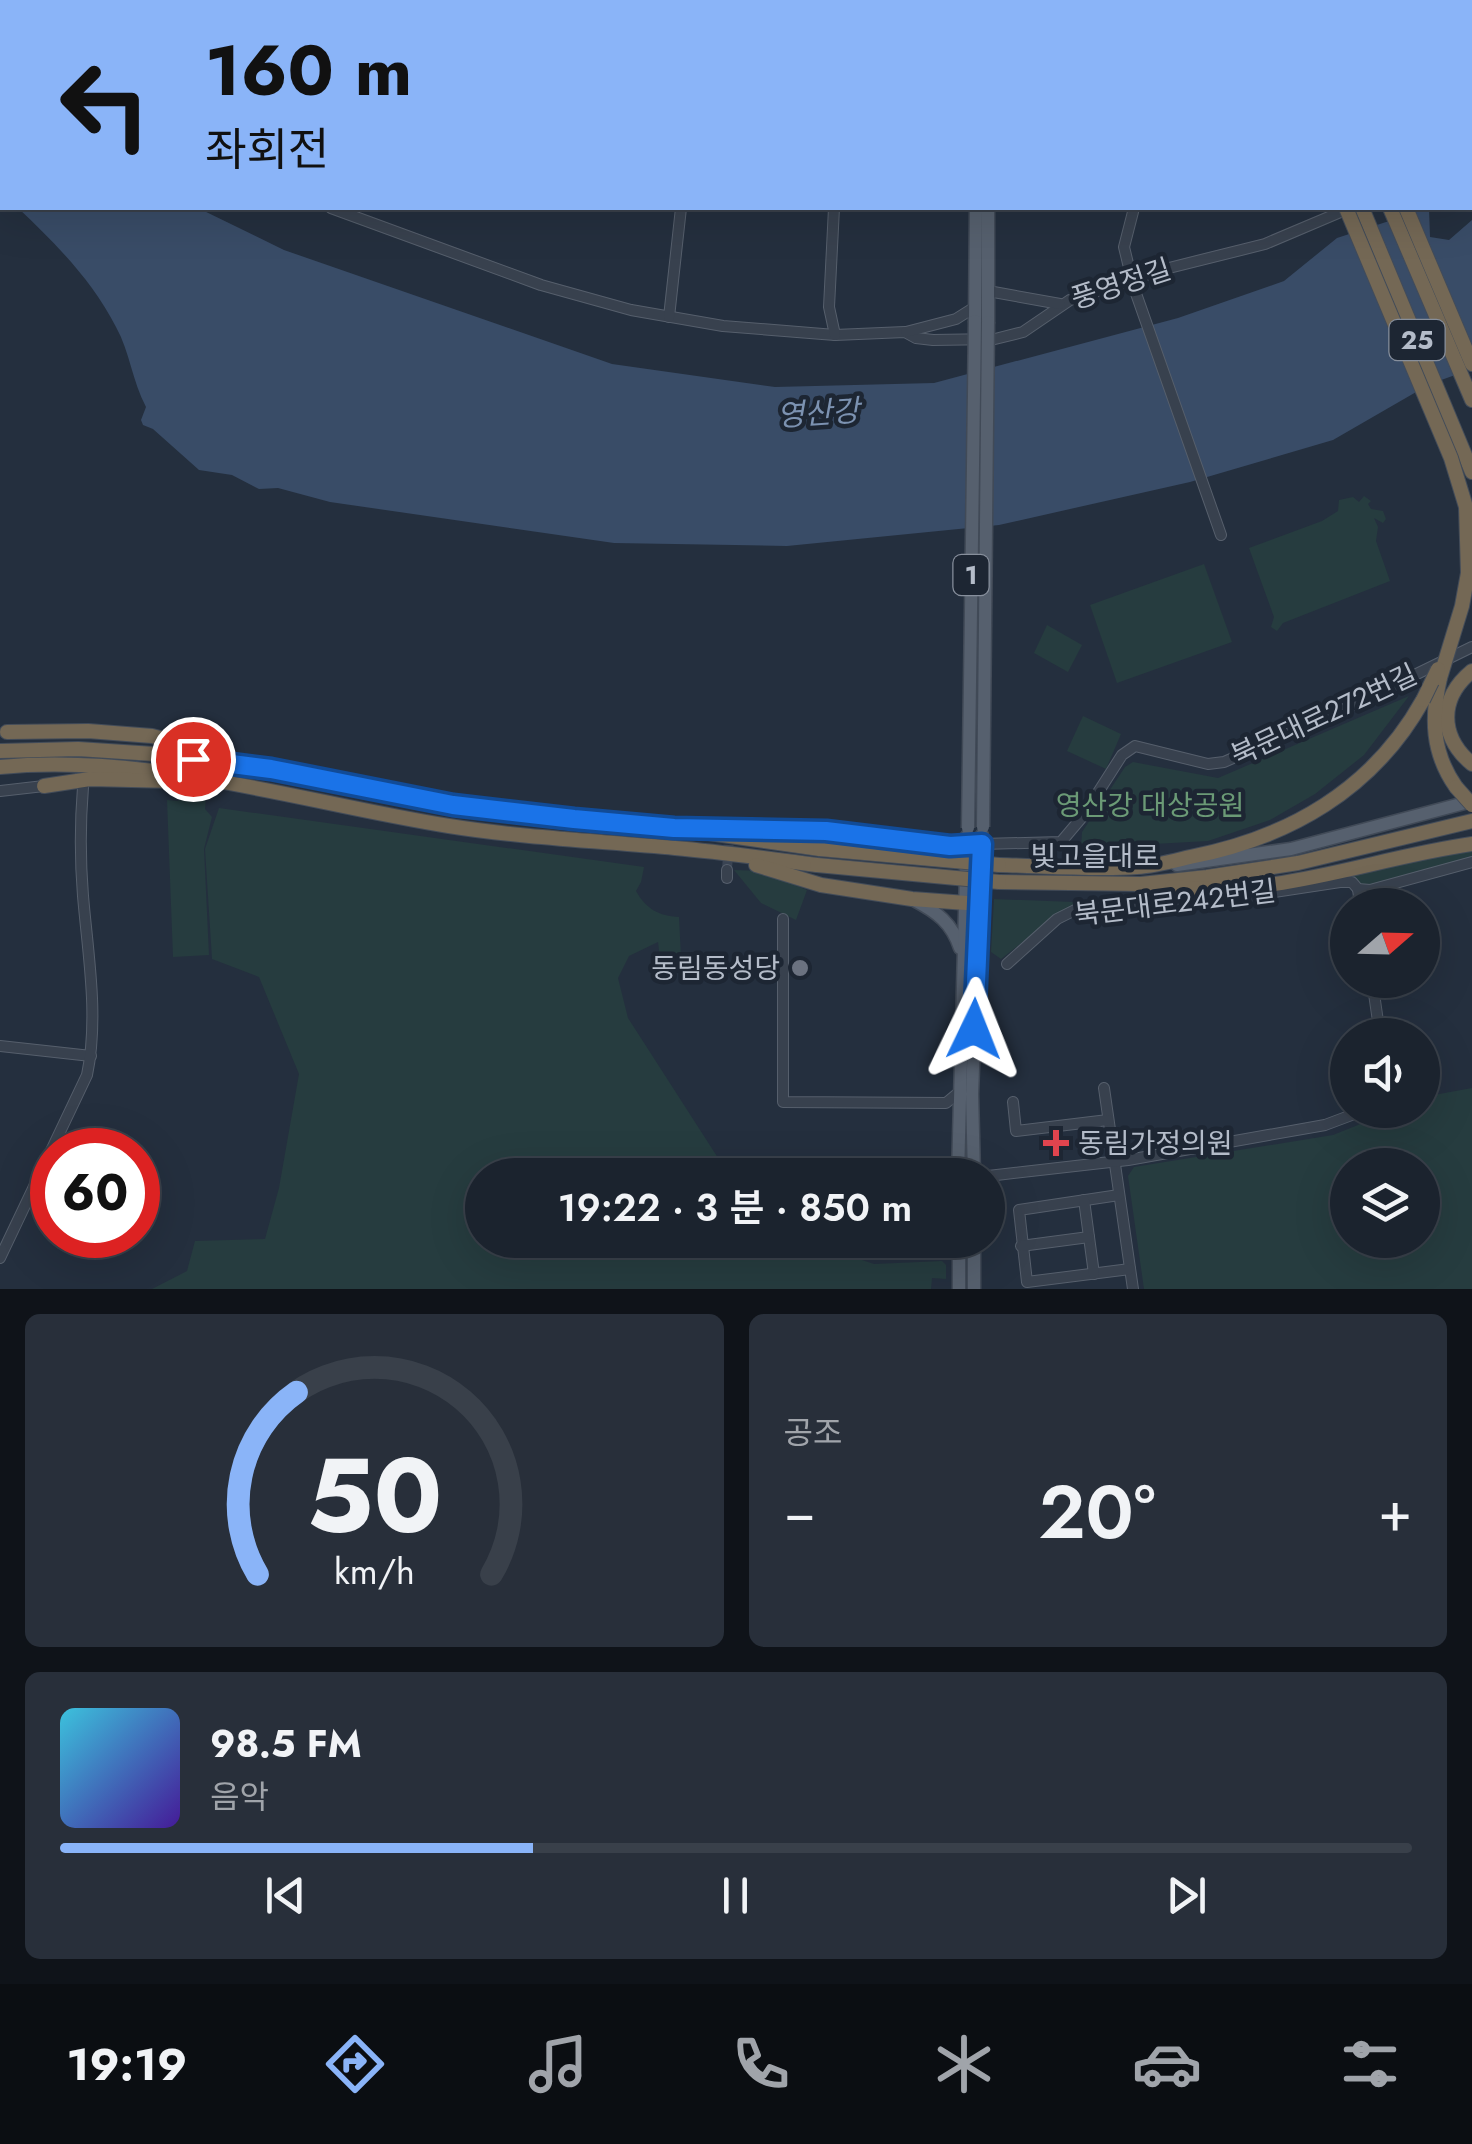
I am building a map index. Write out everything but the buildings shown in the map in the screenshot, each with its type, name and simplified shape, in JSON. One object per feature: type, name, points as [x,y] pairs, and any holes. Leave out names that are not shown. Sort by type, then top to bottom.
[{"type":"highway","points":[[1349,210],[1451,458],[1466,507],[1468,572],[1435,702],[1440,756],[1456,787],[1472,803]]},
{"type":"highway","name":"25","points":[[1363,210],[1472,472]]},
{"type":"highway","name":"25","points":[[1391,210],[1472,400]]},
{"type":"highway","points":[[1407,210],[1472,364]]},
{"type":"highway","points":[[1139,867],[1238,847],[1305,820],[1378,762],[1404,730],[1448,650]]},
{"type":"highway","points":[[1472,671],[1456,685],[1447,701],[1446,720],[1450,738],[1472,764]]},
{"type":"highway","points":[[3,732],[88,731],[152,736],[238,756],[271,769]]},
{"type":"highway","name":"빛고을대로","points":[[0,751],[78,749],[154,754],[271,769],[453,805],[674,828],[820,849],[999,866],[1139,867]]},
{"type":"highway","name":"빛고을대로","points":[[0,766],[157,770],[450,826],[556,840],[672,848],[998,882],[1141,884],[1298,863],[1472,819]]},
{"type":"highway","points":[[44,786],[90,778],[224,783]]},
{"type":"highway","points":[[674,828],[826,831],[920,844],[974,844]]},
{"type":"highway","points":[[1141,884],[1208,891],[1286,885],[1472,844]]},
{"type":"highway","points":[[672,848],[761,866],[820,885],[972,904]]},
{"type":"main road","name":"1","points":[[974,844],[983,828],[976,210]]},
{"type":"main road","name":"1","points":[[959,1158],[974,844],[968,828],[979,317],[988,291],[988,210]]},
{"type":"main road","name":"빛고을대로","points":[[1139,867],[1201,863],[1291,848],[1472,803]]},
{"type":"main road","points":[[912,899],[943,917],[956,935],[962,954]]},
{"type":"main road","name":"1","points":[[972,904],[962,954],[965,1094],[972,1158]]},
{"type":"main road","points":[[959,1258],[959,1289]]},
{"type":"main road","points":[[974,1258],[974,1289]]},
{"type":"street","name":"풍영정길","points":[[336,210],[541,285],[617,307],[723,326],[835,335],[905,332],[932,340],[1002,338],[1036,324],[1060,304],[1134,286],[1265,244],[1343,210]]},
{"type":"street","points":[[670,317],[681,210]]},
{"type":"street","points":[[834,210],[829,307],[835,335]]},
{"type":"street","points":[[1134,210],[1124,248],[1134,286],[1221,534]]},
{"type":"street","points":[[988,291],[1060,304]]},
{"type":"street","points":[[905,332],[979,317]]},
{"type":"street","name":"북문대로272번길","points":[[974,844],[1060,842],[1083,816],[1122,755],[1135,746],[1208,764],[1224,762],[1472,647]]},
{"type":"street","points":[[0,791],[44,786]]},
{"type":"street","points":[[0,1258],[86,1075],[91,1056],[92,1014],[80,832],[83,787]]},
{"type":"street","name":"북문대로242번길","points":[[1377,888],[1472,862]]},
{"type":"street","name":"북문대로242번길","points":[[1006,964],[1056,919],[1075,910],[1223,900],[1340,882],[1352,882],[1357,888]]},
{"type":"street","points":[[783,919],[782,1102],[946,1103],[965,1094]]},
{"type":"street","points":[[0,1046],[91,1056]]},
{"type":"street","points":[[1104,1088],[1132,1289]]},
{"type":"street","points":[[1013,1102],[1016,1131],[1108,1120]]},
{"type":"street","points":[[1005,1174],[1114,1161],[1330,1124]]},
{"type":"street","points":[[1119,1195],[1019,1210],[1020,1246],[1027,1282],[1130,1269]]},
{"type":"street","points":[[1084,1200],[1094,1274]]},
{"type":"street","points":[[1020,1246],[1089,1237]]},
{"type":"green space","points":[[1364,496],[1371,501],[1371,509],[1383,511],[1386,519],[1383,523],[1374,518],[1378,527],[1376,541],[1390,581],[1283,623],[1277,631],[1271,627],[1274,617],[1249,548],[1322,521],[1338,511],[1339,500],[1353,497],[1359,502]]},
{"type":"green space","points":[[1204,564],[1232,642],[1117,683],[1090,605]]},
{"type":"green space","points":[[1047,625],[1082,645],[1068,672],[1034,653]]},
{"type":"green space","name":"영산강 대상공원","points":[[1409,696],[1364,755],[1315,794],[1270,820],[1208,841],[1081,848],[1082,832],[1125,767],[1133,762],[1218,778]]},
{"type":"green space","points":[[1083,716],[1121,734],[1106,769],[1067,751]]},
{"type":"green space","points":[[183,797],[206,797],[205,809],[212,817],[204,849],[209,955],[173,957],[167,800],[178,801]]},
{"type":"green space","points":[[219,808],[644,867],[636,891],[644,903],[665,915],[679,917],[681,957],[660,958],[658,942],[629,956],[618,978],[628,1018],[718,1158],[465,1158],[465,1258],[856,1258],[874,1264],[942,1261],[946,1265],[946,1279],[932,1278],[931,1289],[152,1289],[187,1271],[195,1241],[265,1239],[279,1188],[299,1074],[259,977],[212,959],[205,849]]},
{"type":"green space","points":[[1472,849],[1472,858],[1364,887],[1349,875]]},
{"type":"green space","points":[[734,870],[762,871],[807,890],[796,920],[761,903]]},
{"type":"green space","points":[[994,899],[1074,902],[1074,907],[1057,915],[1001,959],[991,952]]},
{"type":"green space","points":[[1472,1088],[1472,1289],[1144,1289],[1128,1176],[1134,1167],[1333,1135],[1350,1128],[1440,1128],[1440,1094]]},
{"type":"water","name":"영산강","points":[[20,210],[202,210],[284,250],[612,364],[775,387],[934,383],[1178,318],[1284,281],[1337,238],[1429,210],[1430,237],[1449,240],[1472,220],[1472,369],[1430,384],[1333,440],[1190,482],[999,525],[787,546],[614,543],[330,502],[278,488],[259,489],[232,475],[199,470],[153,429],[143,425],[146,407],[121,337],[96,294]]},
{"type":"tunnel","points":[[727,870],[730,822]]},
{"type":"place","name":"동림동성당","points":[[800,968]]},
{"type":"place","name":"동림가정의원","points":[[1056,1143]]},
{"type":"route","points":[[193,759],[271,769],[453,805],[574,819],[674,828],[826,831],[950,846],[982,844],[974,1029]]}]
